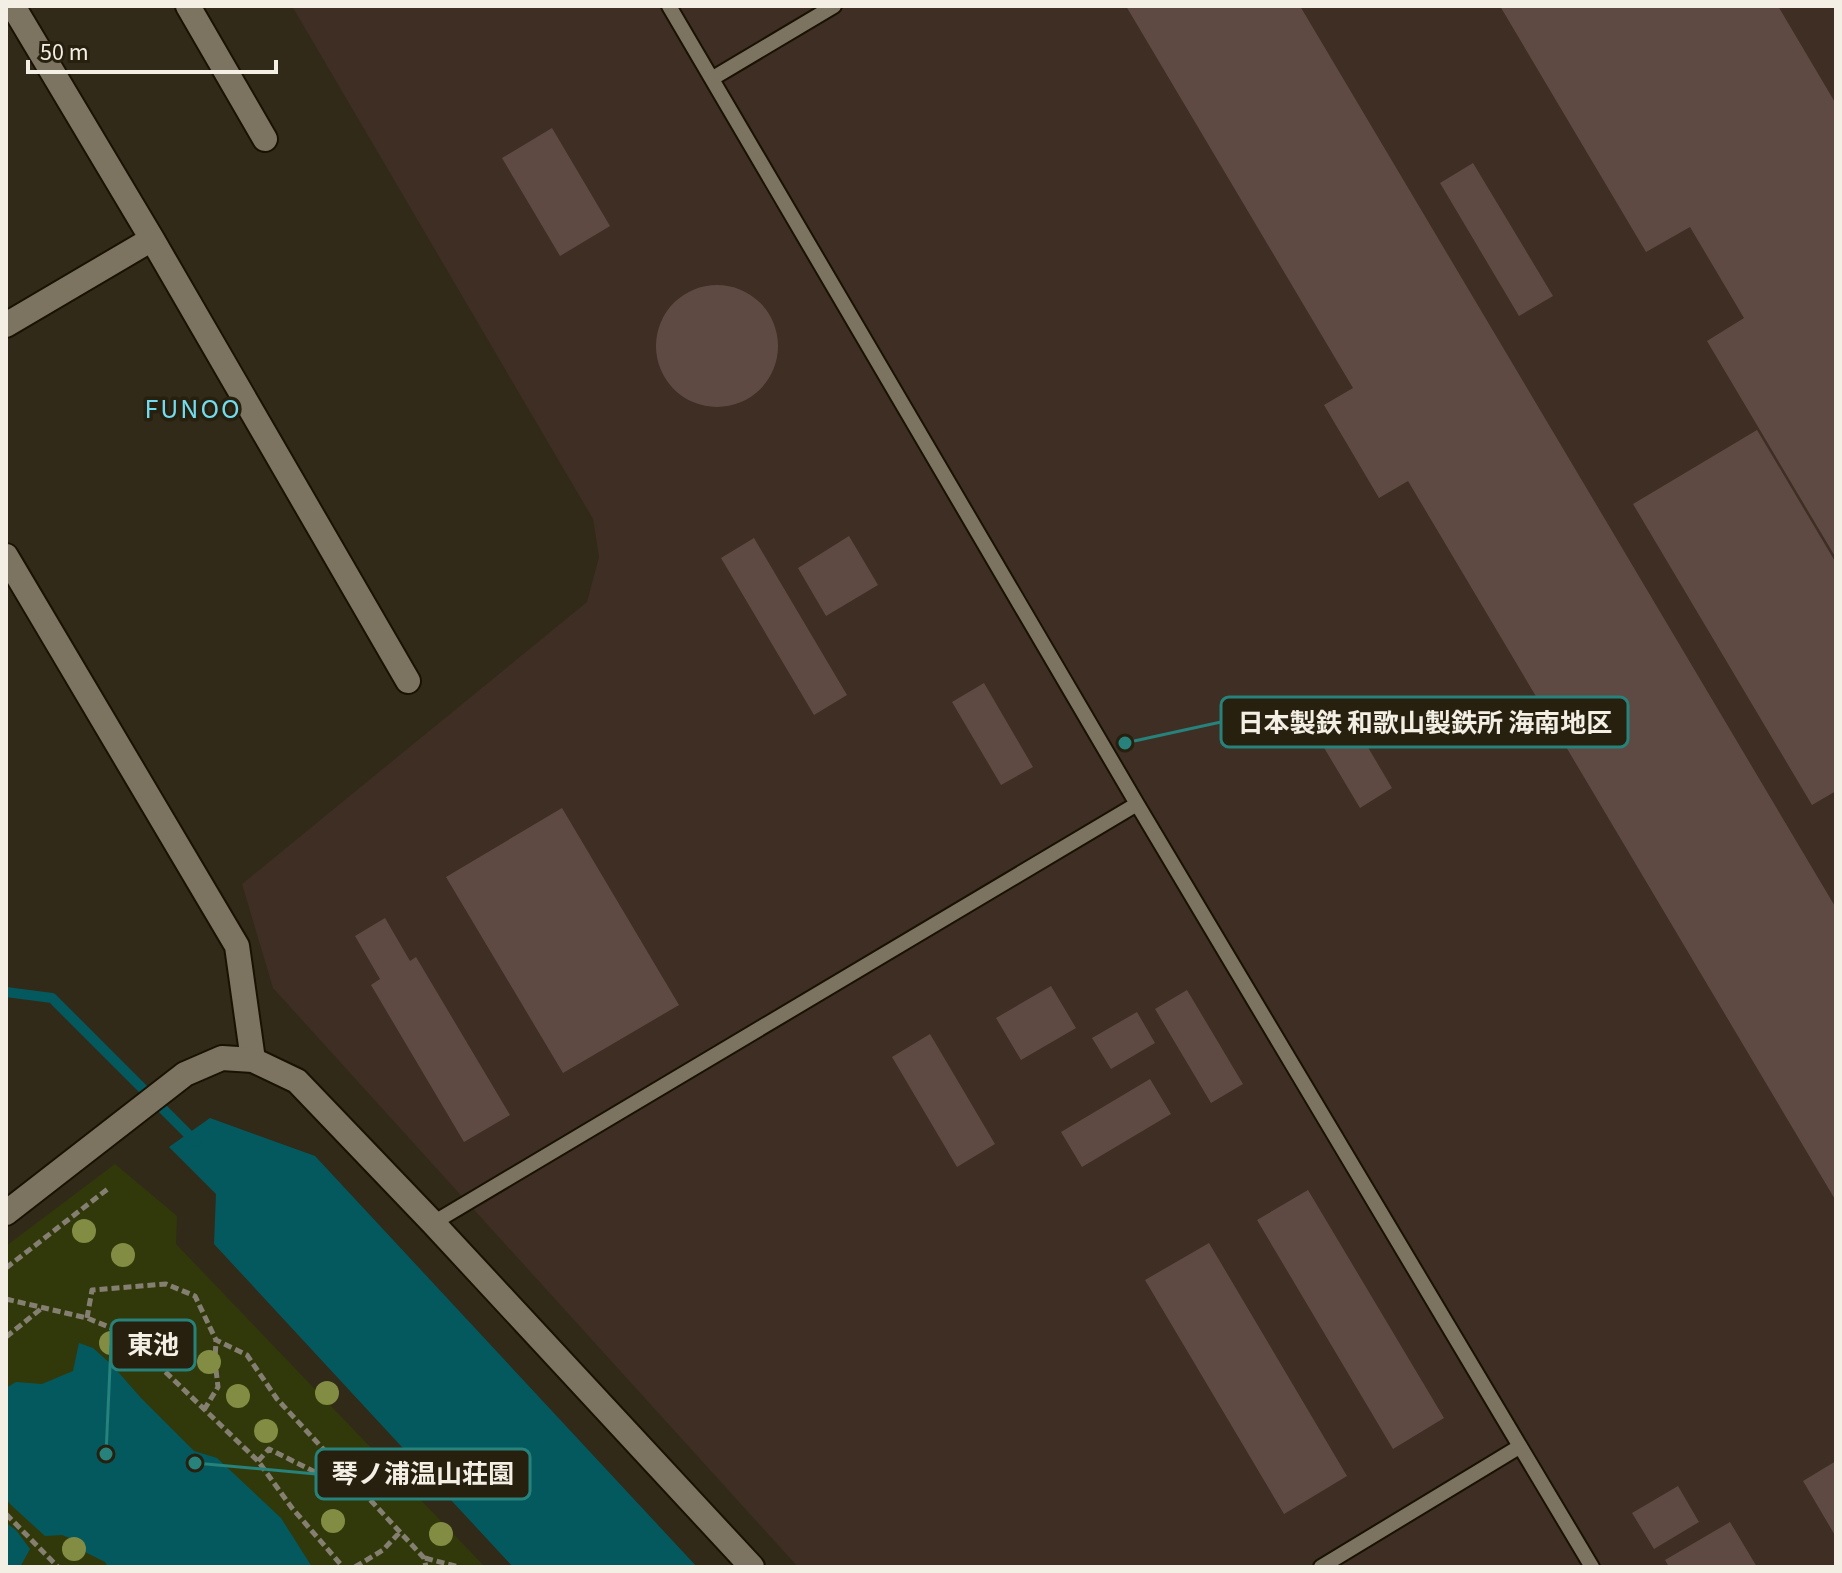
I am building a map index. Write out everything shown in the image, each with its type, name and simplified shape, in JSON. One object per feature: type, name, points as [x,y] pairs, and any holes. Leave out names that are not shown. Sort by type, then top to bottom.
[{"type":"street","points":[[13,6],[408,681]]},
{"type":"street","points":[[188,6],[265,139]]},
{"type":"street","points":[[6,325],[152,239]]},
{"type":"street","points":[[6,556],[237,946],[253,1060]]},
{"type":"street","points":[[6,1213],[185,1074],[222,1058],[253,1060],[297,1081],[752,1567]]},
{"type":"lane","points":[[669,6],[1137,804],[1592,1567]]},
{"type":"lane","points":[[713,78],[834,6]]},
{"type":"lane","points":[[433,1223],[1137,804]]},
{"type":"lane","points":[[1321,1567],[1519,1447]]},
{"type":"path","points":[[6,1268],[109,1188]]},
{"type":"path","points":[[87,1318],[92,1290],[166,1284],[195,1296],[216,1340],[218,1387],[204,1410]]},
{"type":"path","points":[[6,1299],[87,1318],[126,1334],[258,1461],[292,1508],[343,1567]]},
{"type":"path","points":[[6,1337],[42,1308]]},
{"type":"path","points":[[216,1340],[247,1355],[277,1399],[424,1558],[426,1567]]},
{"type":"path","points":[[258,1461],[269,1449],[321,1475],[348,1475]]},
{"type":"path","points":[[6,1514],[58,1567]]},
{"type":"path","points":[[355,1567],[383,1550],[400,1532]]},
{"type":"path","points":[[424,1558],[459,1567]]},
{"type":"shaded area","points":[[292,6],[1836,6],[1836,1567],[798,1567],[273,988],[242,884],[587,602],[599,557],[593,519]]},
{"type":"green space","points":[[115,1164],[177,1216],[176,1244],[485,1567],[6,1567],[6,1246]]},
{"type":"water","points":[[210,1118],[315,1156],[697,1567],[513,1567],[214,1244],[216,1194],[169,1147]]},
{"type":"water","points":[[79,1343],[93,1348],[112,1365],[194,1451],[217,1458],[281,1518],[312,1567],[108,1567],[105,1562],[85,1552],[75,1540],[62,1535],[45,1536],[11,1505],[6,1499],[6,1388],[16,1382],[42,1384],[73,1371]]},
{"type":"water","points":[[6,1523],[16,1530],[30,1549],[20,1567],[6,1567]]},
{"type":"building","points":[[1126,6],[1300,6],[1836,908],[1836,1201],[1408,481],[1379,498],[1324,405],[1353,388]]},
{"type":"building","points":[[1500,6],[1778,6],[1836,104],[1836,558],[1707,341],[1744,318],[1690,227],[1646,252]]},
{"type":"building","points":[[552,128],[610,226],[560,256],[502,158]]},
{"type":"building","points":[[1473,163],[1553,296],[1519,316],[1440,183]]},
{"type":"building","points":[[717,285],[740,290],[760,303],[773,323],[778,346],[773,369],[760,389],[740,402],[717,407],[694,402],[674,389],[661,369],[656,346],[661,323],[674,303],[694,290]]},
{"type":"building","points":[[1757,430],[1836,563],[1836,791],[1812,805],[1633,504]]},
{"type":"building","points":[[849,536],[878,585],[826,616],[798,568]]},
{"type":"building","points":[[754,538],[847,695],[814,715],[721,558]]},
{"type":"building","points":[[984,683],[1033,767],[1001,785],[952,702]]},
{"type":"building","points":[[1353,722],[1392,788],[1360,808],[1320,741]]},
{"type":"building","points":[[562,808],[679,1005],[563,1073],[446,877]]},
{"type":"building","points":[[385,918],[410,961],[416,957],[510,1115],[464,1142],[371,985],[380,979],[355,936]]},
{"type":"building","points":[[1051,986],[1076,1028],[1021,1060],[996,1018]]},
{"type":"building","points":[[1187,990],[1243,1084],[1211,1103],[1155,1009]]},
{"type":"building","points":[[1137,1012],[1155,1043],[1111,1069],[1092,1038]]},
{"type":"building","points":[[930,1034],[995,1144],[957,1167],[892,1057]]},
{"type":"building","points":[[1150,1079],[1171,1114],[1082,1167],[1061,1132]]},
{"type":"building","points":[[1308,1190],[1444,1418],[1393,1449],[1257,1220]]},
{"type":"building","points":[[1209,1243],[1347,1476],[1284,1514],[1145,1280]]},
{"type":"building","points":[[1836,1461],[1836,1537],[1803,1481]]},
{"type":"building","points":[[1678,1486],[1699,1522],[1654,1549],[1632,1513]]},
{"type":"building","points":[[1730,1522],[1757,1567],[1669,1567],[1665,1560]]},
{"type":"waterway","points":[[6,992],[52,998],[196,1142]]},
{"type":"place","name":"日本製鉄 和歌山製鉄所 海南地区","points":[[1125,743]]},
{"type":"place","name":"東池","points":[[106,1454]]},
{"type":"place","name":"琴ノ浦温山荘園","points":[[195,1463]]},
{"type":"district","name":"FUNOO","points":[[193,409]]}]
